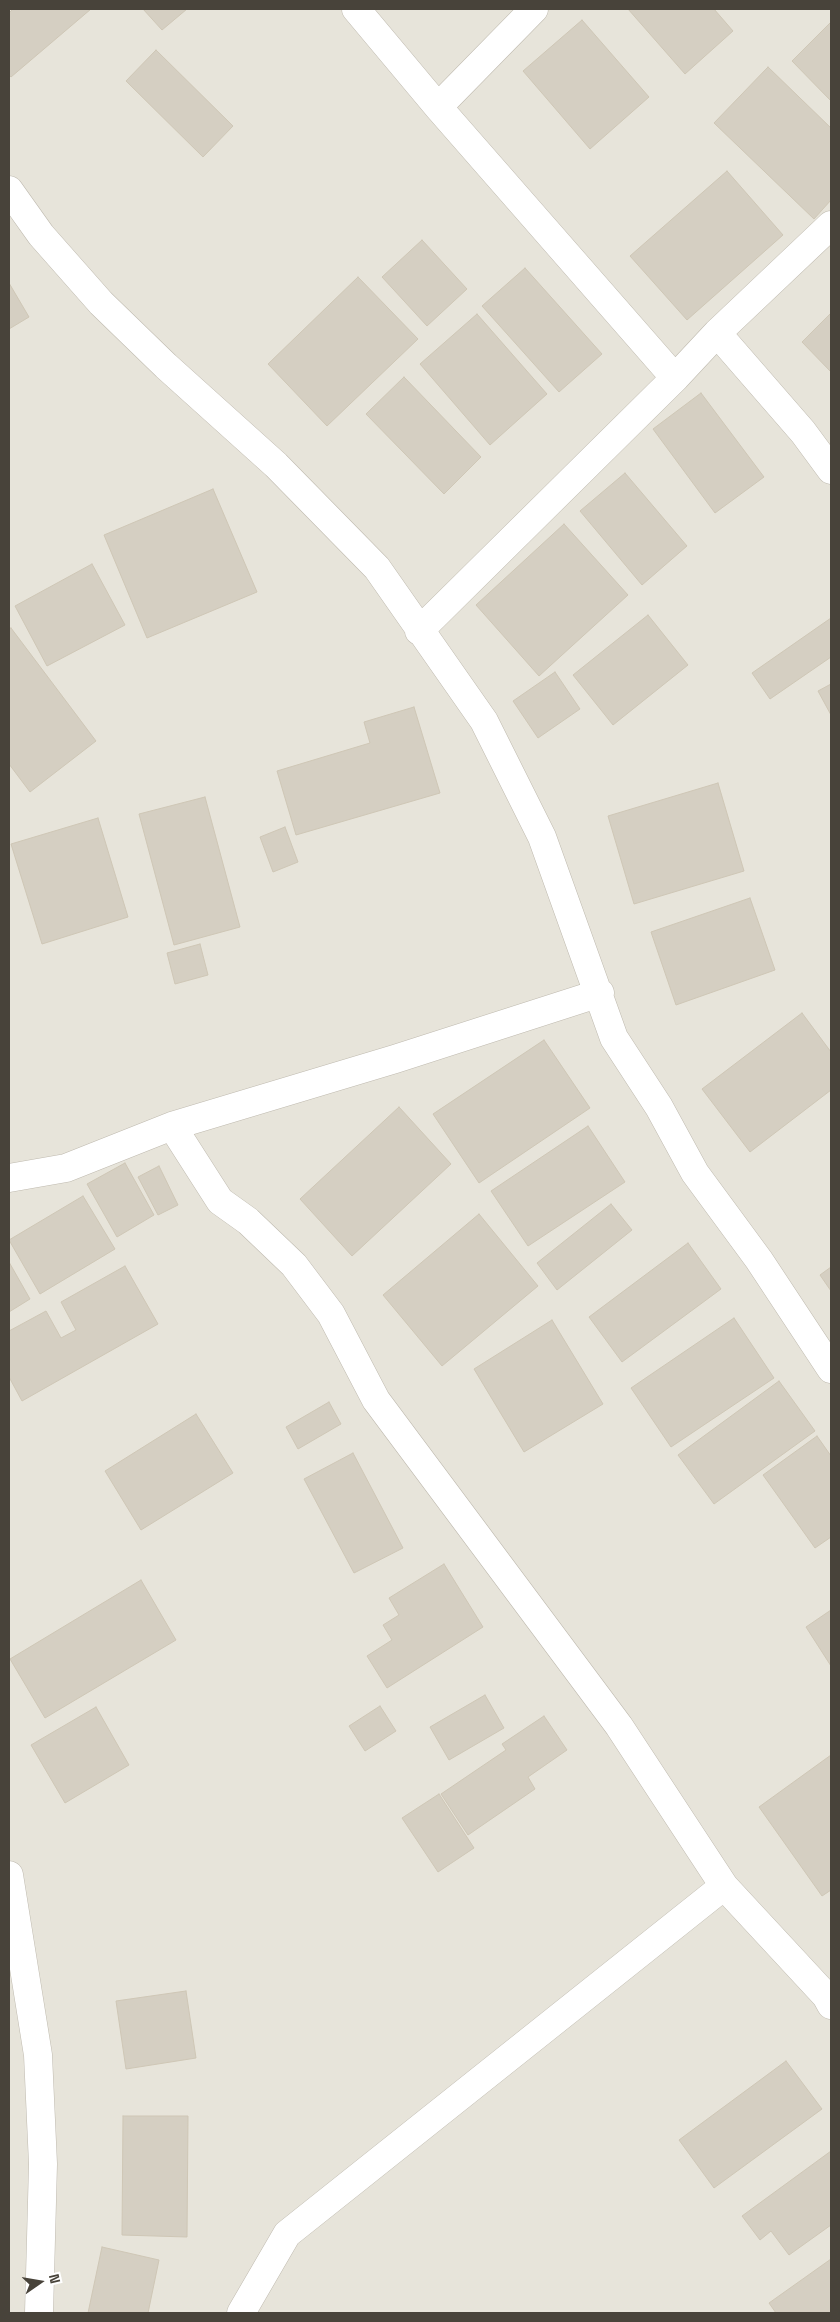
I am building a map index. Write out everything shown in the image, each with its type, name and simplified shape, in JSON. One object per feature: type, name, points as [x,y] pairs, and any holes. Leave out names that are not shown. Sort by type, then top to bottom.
[{"type":"street","points":[[356,9],[438,107],[675,378]]},
{"type":"street","points":[[438,107],[534,9]]},
{"type":"street","points":[[9,190],[41,235],[101,303],[166,366],[276,465],[377,568],[419,631],[484,721],[542,837],[600,993],[614,1038],[659,1106],[695,1173],[759,1260],[831,1369]]},
{"type":"street","points":[[419,631],[675,378],[717,333],[831,224]]},
{"type":"street","points":[[717,333],[803,432],[831,470]]},
{"type":"street","points":[[9,1178],[66,1168],[172,1126],[395,1059],[600,993]]},
{"type":"street","points":[[172,1126],[220,1200],[248,1221],[294,1265],[331,1314],[376,1400],[619,1726],[724,1886],[826,1996],[831,2005]]},
{"type":"street","points":[[9,1875],[38,2054],[43,2164],[39,2313]]},
{"type":"street","points":[[241,2313],[288,2234],[724,1886]]},
{"type":"shaded area","points":[[9,9],[831,9],[831,2313],[9,2313]]},
{"type":"building","points":[[13,9],[91,9],[11,77],[9,75],[9,13]]},
{"type":"building","points":[[143,9],[187,9],[162,30]]},
{"type":"building","points":[[628,9],[714,9],[733,31],[685,74]]},
{"type":"building","points":[[582,20],[649,97],[590,149],[523,71]]},
{"type":"building","points":[[831,22],[831,101],[792,61]]},
{"type":"building","points":[[156,50],[233,126],[203,157],[126,81]]},
{"type":"building","points":[[768,67],[831,128],[831,200],[814,219],[714,123]]},
{"type":"building","points":[[727,171],[783,235],[687,320],[630,256]]},
{"type":"building","points":[[422,240],[467,289],[427,326],[382,277]]},
{"type":"building","points":[[525,268],[602,354],[559,392],[482,306]]},
{"type":"building","points":[[358,277],[418,339],[327,426],[268,364]]},
{"type":"building","points":[[9,283],[29,317],[9,329]]},
{"type":"building","points":[[831,313],[831,372],[802,342]]},
{"type":"building","points":[[477,314],[547,394],[490,445],[420,364]]},
{"type":"building","points":[[404,377],[481,457],[444,494],[366,414]]},
{"type":"building","points":[[701,393],[764,477],[715,513],[653,429]]},
{"type":"building","points":[[625,473],[687,546],[642,585],[580,511]]},
{"type":"building","points":[[213,489],[257,592],[147,638],[104,535]]},
{"type":"building","points":[[564,524],[628,595],[539,676],[476,605]]},
{"type":"building","points":[[92,564],[125,625],[47,666],[15,606]]},
{"type":"building","points":[[648,615],[688,665],[613,725],[573,675]]},
{"type":"building","points":[[831,618],[831,657],[770,699],[752,673]]},
{"type":"building","points":[[11,628],[96,741],[30,792],[9,764],[9,629]]},
{"type":"building","points":[[555,672],[580,709],[538,738],[513,701]]},
{"type":"building","points":[[831,684],[831,715],[818,691]]},
{"type":"building","points":[[414,707],[440,793],[296,835],[277,771],[370,743],[364,722]]},
{"type":"building","points":[[718,783],[744,871],[634,904],[608,816]]},
{"type":"building","points":[[205,797],[240,927],[174,945],[139,814]]},
{"type":"building","points":[[98,818],[128,917],[42,944],[11,844]]},
{"type":"building","points":[[285,827],[298,862],[273,872],[260,837]]},
{"type":"building","points":[[750,898],[775,970],[676,1005],[651,932]]},
{"type":"building","points":[[200,944],[208,975],[175,984],[167,953]]},
{"type":"building","points":[[802,1013],[831,1052],[831,1090],[750,1152],[702,1089]]},
{"type":"building","points":[[544,1040],[590,1108],[479,1183],[433,1114]]},
{"type":"building","points":[[399,1107],[451,1164],[352,1256],[300,1199]]},
{"type":"building","points":[[588,1126],[625,1182],[528,1246],[491,1191]]},
{"type":"building","points":[[125,1163],[154,1215],[117,1237],[87,1184]]},
{"type":"building","points":[[159,1166],[178,1205],[158,1215],[138,1177]]},
{"type":"building","points":[[83,1196],[115,1249],[40,1294],[9,1240]]},
{"type":"building","points":[[611,1204],[632,1230],[557,1290],[537,1263]]},
{"type":"building","points":[[479,1214],[538,1286],[442,1366],[383,1295]]},
{"type":"building","points":[[688,1243],[721,1289],[622,1362],[589,1317]]},
{"type":"building","points":[[9,1262],[30,1299],[9,1312]]},
{"type":"building","points":[[125,1266],[158,1324],[22,1401],[9,1377],[9,1331],[46,1311],[61,1338],[76,1330],[61,1302]]},
{"type":"building","points":[[831,1267],[831,1291],[820,1275]]},
{"type":"building","points":[[734,1318],[774,1378],[671,1447],[631,1388]]},
{"type":"building","points":[[552,1320],[603,1404],[524,1452],[474,1369]]},
{"type":"building","points":[[779,1381],[815,1431],[714,1504],[678,1455]]},
{"type":"building","points":[[329,1402],[341,1424],[298,1449],[286,1427]]},
{"type":"building","points":[[196,1414],[233,1473],[141,1530],[105,1471]]},
{"type":"building","points":[[817,1436],[831,1456],[831,1537],[815,1548],[763,1475]]},
{"type":"building","points":[[353,1453],[403,1548],[354,1573],[304,1479]]},
{"type":"building","points":[[444,1564],[483,1627],[387,1688],[367,1656],[392,1640],[383,1625],[399,1615],[389,1598]]},
{"type":"building","points":[[141,1580],[176,1640],[45,1718],[10,1659]]},
{"type":"building","points":[[831,1610],[831,1666],[806,1627]]},
{"type":"building","points":[[485,1695],[504,1728],[449,1760],[430,1727]]},
{"type":"building","points":[[380,1706],[396,1731],[365,1751],[349,1726]]},
{"type":"building","points":[[96,1707],[129,1765],[65,1803],[31,1745]]},
{"type":"building","points":[[544,1716],[567,1750],[528,1777],[535,1789],[468,1835],[441,1794],[506,1750],[502,1744]]},
{"type":"building","points":[[831,1755],[831,1890],[822,1896],[759,1807]]},
{"type":"building","points":[[439,1794],[474,1848],[438,1872],[402,1818]]},
{"type":"building","points":[[186,1991],[196,2058],[126,2069],[116,2001]]},
{"type":"building","points":[[786,2061],[822,2109],[714,2188],[679,2140]]},
{"type":"building","points":[[123,2116],[188,2116],[187,2237],[122,2235]]},
{"type":"building","points":[[831,2151],[831,2225],[789,2255],[771,2231],[760,2240],[742,2216]]},
{"type":"building","points":[[102,2247],[159,2260],[148,2313],[88,2313]]},
{"type":"building","points":[[831,2259],[831,2313],[776,2313],[769,2303]]}]
